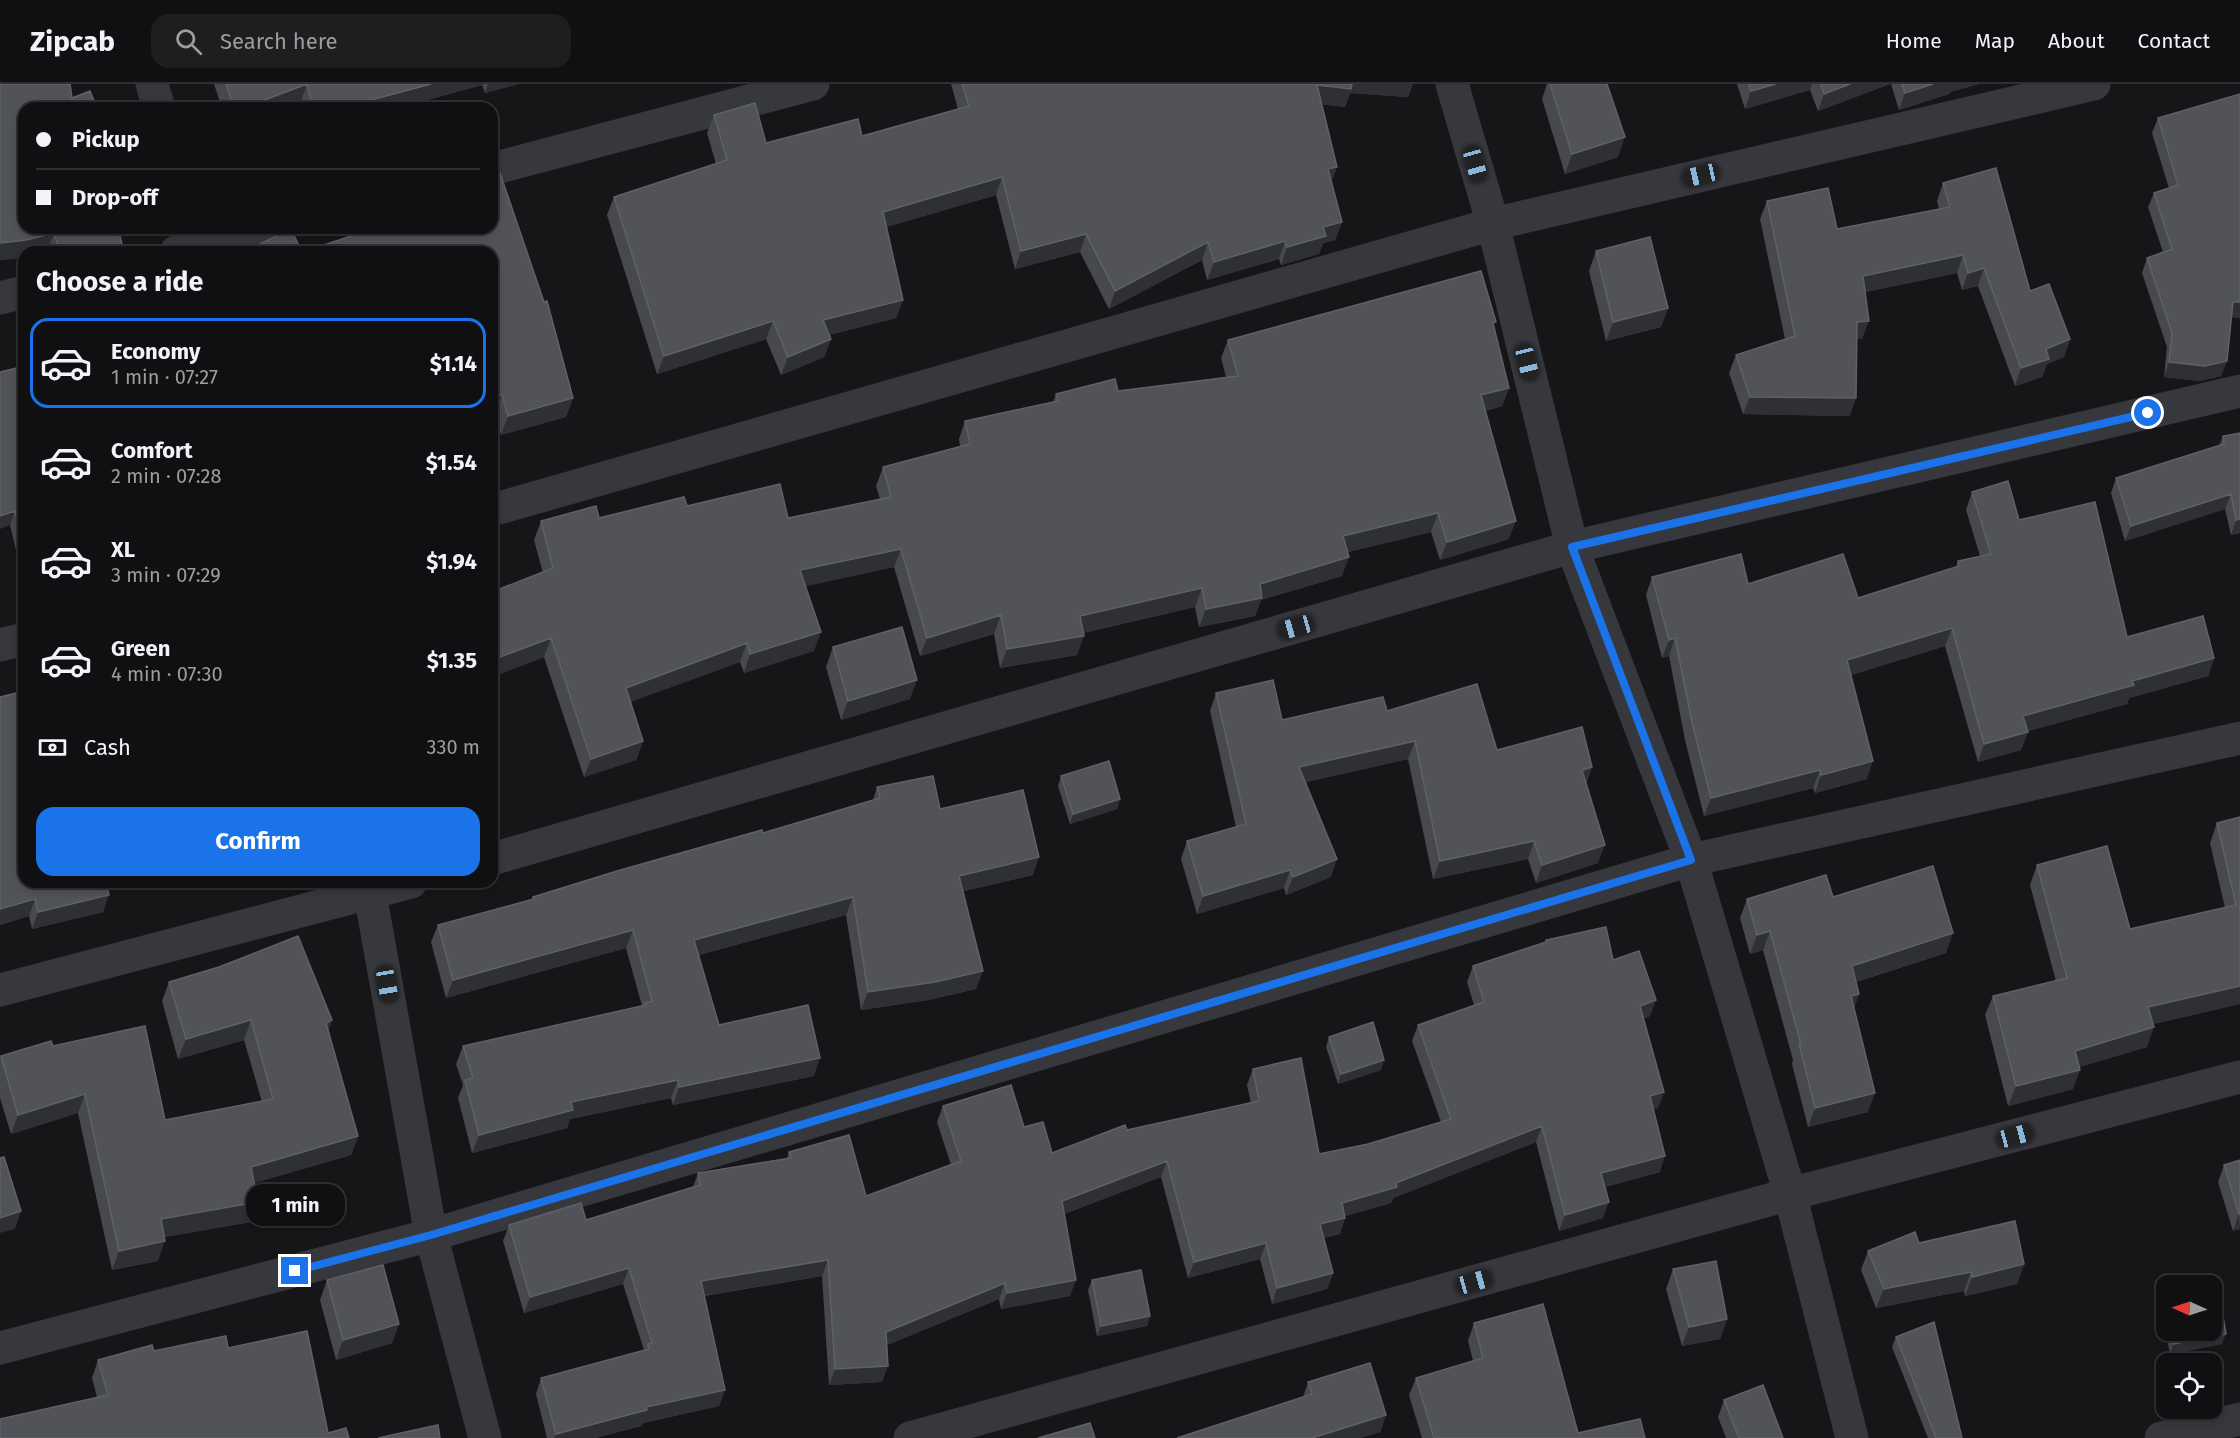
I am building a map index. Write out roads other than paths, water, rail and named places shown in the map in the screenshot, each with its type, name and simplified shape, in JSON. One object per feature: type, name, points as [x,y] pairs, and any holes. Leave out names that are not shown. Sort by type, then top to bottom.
[{"type":"street","points":[[152,84],[157,102]]},
{"type":"street","points":[[498,167],[813,84]]},
{"type":"street","points":[[1452,84],[1493,224],[1572,547],[1691,860],[1790,1194],[1852,1438]]},
{"type":"street","points":[[498,508],[1493,224],[2094,84]]},
{"type":"street","points":[[192,245],[241,234]]},
{"type":"street","points":[[0,298],[18,294]]},
{"type":"street","points":[[498,856],[1572,547],[2240,391]]},
{"type":"street","points":[[0,645],[18,640]]},
{"type":"street","points":[[0,1348],[431,1235],[1691,860],[2240,738]]},
{"type":"street","points":[[0,990],[370,888],[431,1235],[485,1438]]},
{"type":"street","points":[[910,1438],[1790,1194],[2240,1077]]},
{"type":"street","points":[[2161,1438],[2240,1419]]}]
